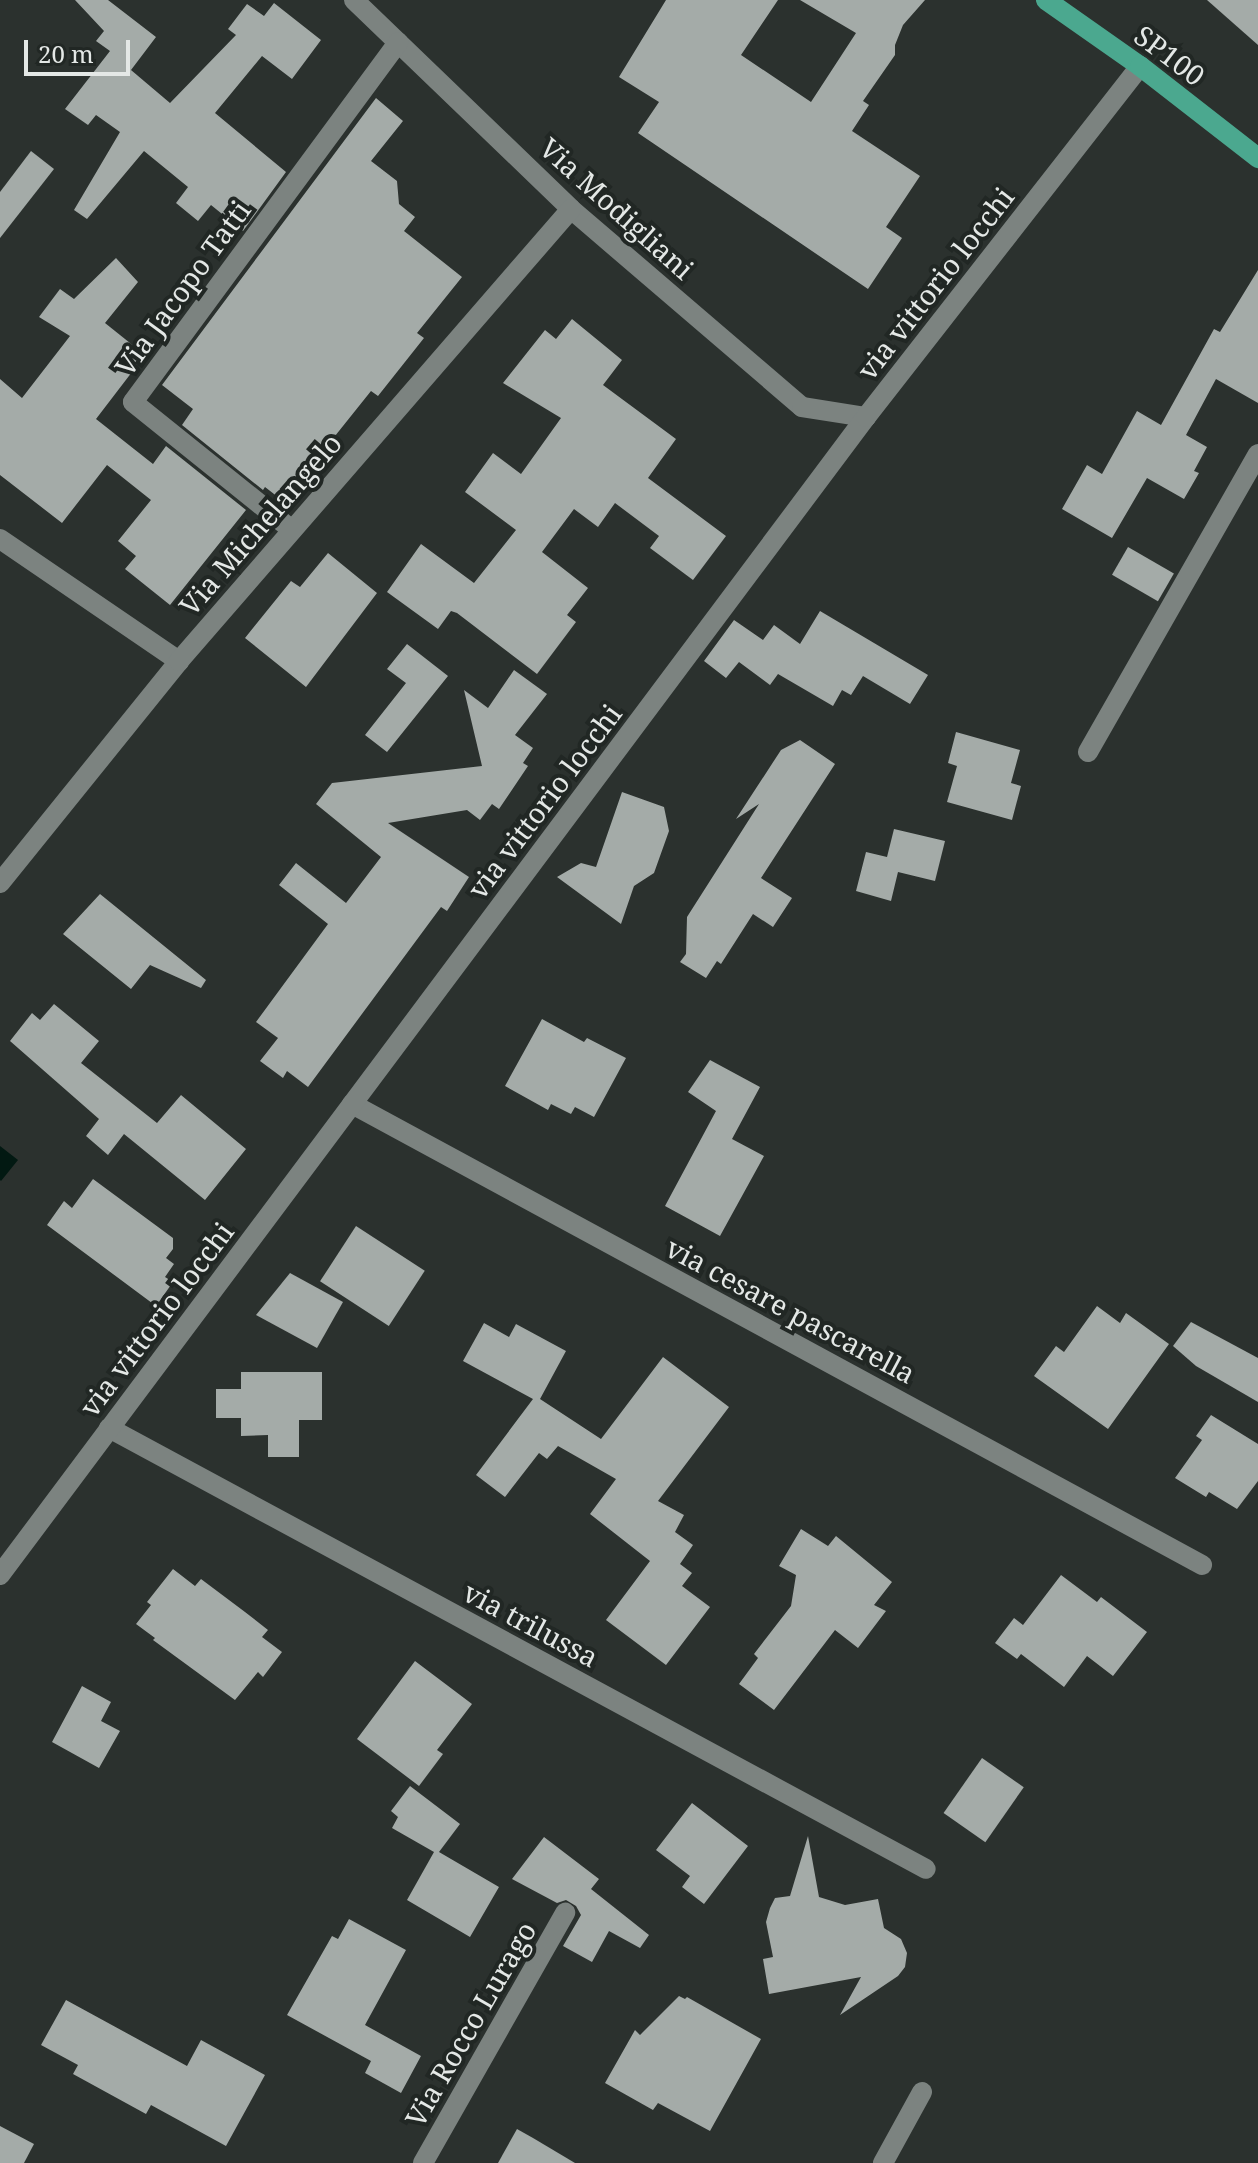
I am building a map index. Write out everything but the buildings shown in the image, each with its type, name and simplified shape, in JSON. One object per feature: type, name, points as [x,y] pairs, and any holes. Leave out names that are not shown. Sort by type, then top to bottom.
[{"type":"main road","name":"SP100","points":[[1046,0],[1140,66],[1258,158]]},
{"type":"street","name":"Via Modigliani","points":[[354,0],[571,209],[802,407],[866,417]]},
{"type":"street","name":"Via Jacopo Tatti","points":[[292,530],[133,402],[398,42]]},
{"type":"street","name":"via vittorio locchi","points":[[0,1575],[866,417],[1140,66]]},
{"type":"street","name":"Via Michelangelo","points":[[0,883],[179,661],[571,209]]},
{"type":"street","points":[[1088,752],[1258,454]]},
{"type":"street","points":[[0,539],[179,661]]},
{"type":"street","name":"via cesare pascarella","points":[[352,1104],[1202,1565]]},
{"type":"street","name":"via trilussa","points":[[109,1428],[926,1869]]},
{"type":"street","name":"Via Rocco Lurago","points":[[423,2163],[565,1913]]},
{"type":"street","points":[[883,2163],[922,2092]]},
{"type":"shaded area","points":[[0,1146],[18,1160],[1,1181],[0,1180]]}]
